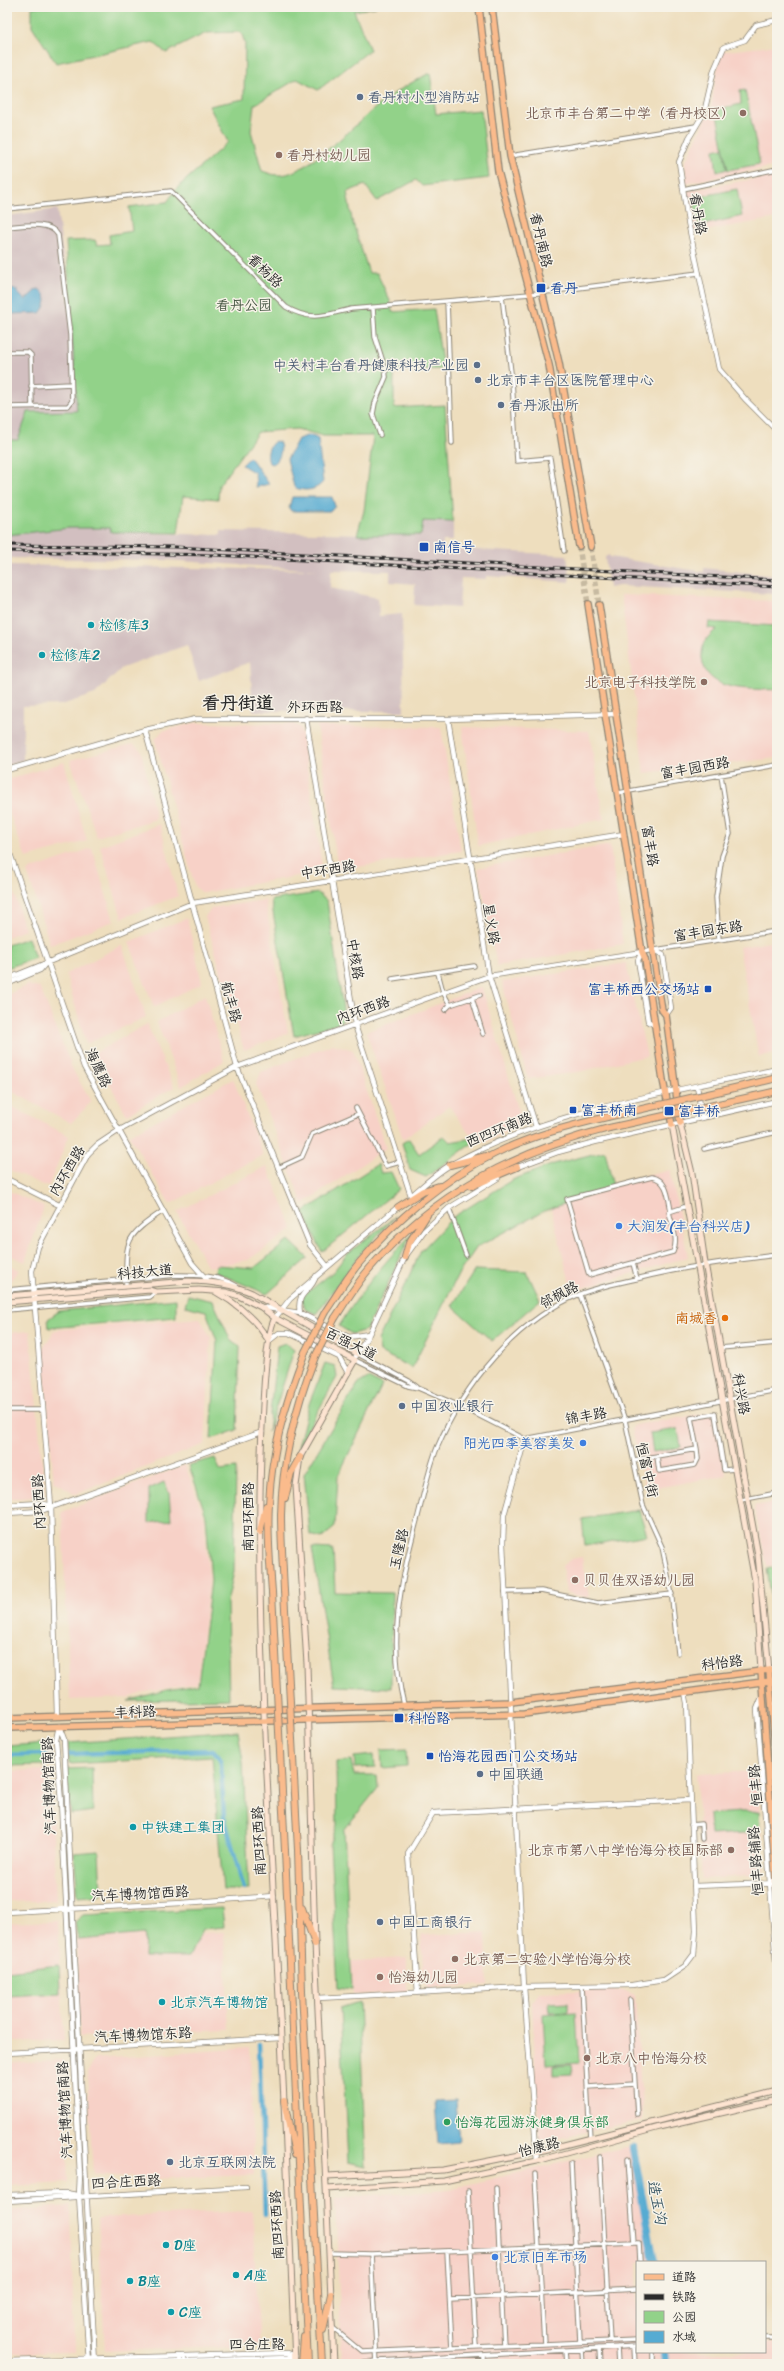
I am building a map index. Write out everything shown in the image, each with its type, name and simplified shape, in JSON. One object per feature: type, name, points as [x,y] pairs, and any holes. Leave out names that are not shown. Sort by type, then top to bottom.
[{"type":"highway","name":"西四环南路","points":[[325,1312],[365,1257],[390,1230],[442,1185],[495,1154],[550,1132],[607,1117],[777,1078]]},
{"type":"highway","points":[[322,2364],[281,1515],[289,1442],[300,1396],[315,1357],[335,1318],[370,1269],[432,1207],[500,1166],[527,1153],[567,1139],[609,1128],[777,1091]]},
{"type":"highway","points":[[450,1165],[495,1154]]},
{"type":"highway","points":[[454,1193],[517,1167]]},
{"type":"highway","points":[[398,1207],[423,1191],[442,1185]]},
{"type":"highway","points":[[405,1257],[409,1243],[432,1207]]},
{"type":"highway","name":"南四环西路","points":[[308,2364],[272,1592],[270,1493],[277,1437],[283,1414],[305,1352],[325,1312]]},
{"type":"highway","points":[[281,1515],[291,1473],[300,1457]]},
{"type":"highway","points":[[260,1532],[270,1493]]},
{"type":"highway","points":[[300,1903],[315,1944]]},
{"type":"highway","points":[[284,2101],[299,2167]]},
{"type":"highway","points":[[321,2340],[331,2294]]},
{"type":"highway","points":[[302,2364],[306,2316]]},
{"type":"main road","name":"看丹南路","points":[[479,7],[498,171],[549,365],[579,546]]},
{"type":"main road","name":"看丹南路","points":[[492,7],[510,156],[559,363],[591,547]]},
{"type":"main road","points":[[588,604],[606,715]]},
{"type":"main road","name":"富丰路","points":[[599,605],[654,950],[662,1010],[666,1015],[677,1090],[680,1123]]},
{"type":"main road","name":"富丰路","points":[[606,715],[642,952],[645,959],[665,1093],[672,1125]]},
{"type":"main road","name":"科兴路","points":[[680,1123],[692,1173],[720,1348],[761,1576],[769,1670]]},
{"type":"main road","name":"科兴路","points":[[672,1125],[755,1581],[761,1670]]},
{"type":"main road","name":"科技大道","points":[[7,1296],[33,1291],[208,1281],[240,1288],[264,1300],[279,1311]]},
{"type":"main road","name":"科技大道","points":[[7,1302],[150,1290],[156,1292],[213,1290],[239,1296],[261,1307],[275,1318]]},
{"type":"main road","points":[[213,1290],[225,1297],[259,1325],[269,1341]]},
{"type":"main road","name":"百强大道","points":[[279,1311],[358,1354]]},
{"type":"main road","name":"百强大道","points":[[275,1318],[355,1360]]},
{"type":"main road","name":"南四环西路","points":[[275,1318],[271,1325],[269,1341],[262,1432],[260,1532],[261,1649],[296,2364]]},
{"type":"main road","points":[[334,2364],[327,2176],[315,1944],[309,1707],[296,1486],[300,1457],[355,1360]]},
{"type":"main road","name":"科怡路","points":[[264,1709],[511,1702],[777,1668]]},
{"type":"main road","name":"恒丰路","points":[[761,1670],[777,1897]]},
{"type":"main road","name":"恒丰路","points":[[769,1670],[777,1772]]},
{"type":"main road","name":"科怡路","points":[[264,1720],[512,1715],[777,1680]]},
{"type":"main road","name":"丰科路","points":[[7,1718],[58,1714],[264,1709]]},
{"type":"main road","name":"丰科路","points":[[8,1728],[264,1720]]},
{"type":"main road","name":"怡康路","points":[[327,2176],[436,2170],[535,2152],[777,2091]]},
{"type":"main road","name":"怡康路","points":[[327,2189],[444,2181],[537,2161],[660,2127],[777,2100]]},
{"type":"street","name":"看丹路","points":[[777,20],[756,25],[745,40],[724,47],[714,70],[704,113],[696,126],[679,162],[699,273],[720,369],[746,400],[777,431]]},
{"type":"street","points":[[510,156],[696,126]]},
{"type":"street","points":[[683,189],[777,169]]},
{"type":"street","name":"看杨路","points":[[7,209],[171,192],[255,278],[286,307],[297,314],[310,317],[324,316],[352,309],[530,294],[699,273]]},
{"type":"street","points":[[7,227],[44,226],[51,227],[58,234],[70,335],[72,401],[68,406],[7,407]]},
{"type":"street","points":[[502,296],[512,381],[517,461],[550,458],[564,551]]},
{"type":"street","points":[[447,301],[452,443]]},
{"type":"street","points":[[373,308],[375,337],[385,368],[386,378],[375,404],[374,414],[380,435]]},
{"type":"street","points":[[7,352],[28,352],[31,355],[32,406]]},
{"type":"street","points":[[31,386],[71,384]]},
{"type":"street","name":"外环西路","points":[[7,770],[145,730],[196,718],[448,719],[617,714]]},
{"type":"street","name":"中核路","points":[[306,718],[354,1025],[411,1196]]},
{"type":"street","name":"星火路","points":[[448,719],[489,976],[536,1127]]},
{"type":"street","name":"航丰路","points":[[145,730],[237,1067],[310,1245],[327,1266]]},
{"type":"street","name":"富丰园西路","points":[[618,793],[777,765]]},
{"type":"street","points":[[719,940],[716,897],[722,856],[730,834],[721,774]]},
{"type":"street","name":"中环西路","points":[[7,979],[193,903],[624,834]]},
{"type":"street","name":"海鹰路","points":[[7,845],[46,963],[84,1067],[192,1263],[208,1281]]},
{"type":"street","name":"富丰园东路","points":[[642,952],[777,931]]},
{"type":"street","points":[[654,950],[663,955],[671,1008],[666,1015]]},
{"type":"street","name":"内环西路","points":[[58,1714],[51,1506],[32,1271],[34,1260],[59,1206],[88,1154],[97,1145],[118,1131],[237,1067],[489,976],[642,952]]},
{"type":"street","name":"中环西路","points":[[7,984],[40,970],[46,963]]},
{"type":"street","points":[[392,979],[438,973],[474,966]]},
{"type":"street","points":[[438,973],[443,992],[450,1005]]},
{"type":"street","points":[[445,1010],[450,1005],[480,996]]},
{"type":"street","points":[[472,998],[483,1034]]},
{"type":"street","name":"西四环南路","points":[[275,1318],[279,1311],[327,1266],[411,1196],[450,1165],[486,1146],[536,1127],[677,1090],[777,1069]]},
{"type":"street","points":[[696,1086],[702,1118]]},
{"type":"street","points":[[355,1360],[369,1334],[405,1257],[424,1231],[449,1208],[517,1167],[558,1152],[777,1101]]},
{"type":"street","points":[[356,1108],[386,1166],[400,1162]]},
{"type":"street","points":[[278,1168],[302,1157],[312,1134],[358,1114]]},
{"type":"street","points":[[704,1149],[777,1132]]},
{"type":"street","points":[[652,1177],[660,1178],[664,1183],[676,1246],[673,1252],[633,1263],[588,1275],[567,1199],[652,1177]]},
{"type":"street","points":[[7,1179],[59,1206]]},
{"type":"street","points":[[670,1212],[687,1206]]},
{"type":"street","points":[[449,1208],[466,1255]]},
{"type":"street","points":[[126,1286],[126,1254],[133,1234],[138,1228],[163,1211]]},
{"type":"street","name":"邻枫路","points":[[460,1406],[482,1371],[506,1344],[532,1322],[580,1295],[637,1279],[706,1263],[777,1255]]},
{"type":"street","points":[[633,1263],[637,1279]]},
{"type":"street","points":[[7,1290],[33,1291],[126,1279],[177,1275],[203,1276],[223,1280],[240,1288]]},
{"type":"street","points":[[300,1313],[299,1300],[301,1294],[314,1284],[316,1276]]},
{"type":"street","points":[[7,1310],[150,1298],[156,1292]]},
{"type":"street","name":"恒富中街","points":[[580,1295],[625,1420],[643,1505],[662,1547],[672,1594],[678,1653]]},
{"type":"street","points":[[261,1307],[279,1311],[300,1313],[349,1337],[369,1334]]},
{"type":"street","points":[[269,1341],[279,1333],[289,1333],[339,1357],[348,1373]]},
{"type":"street","points":[[720,1348],[777,1344]]},
{"type":"street","name":"百强大道","points":[[358,1354],[409,1381],[418,1388]]},
{"type":"street","name":"百强大道","points":[[355,1360],[408,1386],[418,1388],[460,1406]]},
{"type":"street","name":"锦丰路","points":[[525,1439],[625,1420],[722,1399],[777,1390]]},
{"type":"street","points":[[460,1406],[525,1439],[504,1515],[505,1592],[524,1987],[535,2152],[537,2161]]},
{"type":"street","name":"玉隆路","points":[[404,1705],[396,1647],[397,1610],[411,1542],[437,1448],[460,1406]]},
{"type":"street","points":[[7,1410],[43,1410]]},
{"type":"street","points":[[657,1456],[659,1471],[695,1465],[698,1459],[691,1418],[714,1414],[724,1470],[735,1469]]},
{"type":"street","points":[[7,1513],[41,1511],[51,1506],[262,1432]]},
{"type":"street","points":[[634,1460],[697,1449]]},
{"type":"street","points":[[741,1500],[777,1492]]},
{"type":"street","points":[[7,1505],[41,1503],[51,1506]]},
{"type":"street","points":[[505,1592],[541,1591],[598,1603],[672,1594]]},
{"type":"street","points":[[318,1998],[524,1987],[632,1985],[664,1980],[685,1966],[694,1954],[696,1931],[687,1702],[685,1692]]},
{"type":"street","name":"恒丰路辅路","points":[[762,1697],[757,1709],[768,1884],[777,1977]]},
{"type":"street","points":[[771,1700],[777,1711]]},
{"type":"street","name":"汽车博物馆南路","points":[[59,1726],[64,1740],[94,2361]]},
{"type":"street","name":"汽车博物馆南路","points":[[59,1726],[56,1740],[61,1802],[80,2175],[78,2196],[89,2361]]},
{"type":"street","points":[[418,1993],[408,1854],[433,1813],[690,1800]]},
{"type":"street","points":[[691,1825],[702,1824],[702,1839]]},
{"type":"street","points":[[694,1886],[776,1883]]},
{"type":"street","name":"汽车博物馆西路","points":[[7,1912],[274,1896]]},
{"type":"street","points":[[582,1986],[590,2139]]},
{"type":"street","points":[[630,2000],[637,2114]]},
{"type":"street","name":"汽车博物馆东路","points":[[7,2053],[281,2038]]},
{"type":"street","points":[[588,2087],[635,2084]]},
{"type":"street","points":[[600,2157],[610,2341]]},
{"type":"street","points":[[628,2159],[634,2243]]},
{"type":"street","points":[[571,2163],[580,2342]]},
{"type":"street","points":[[535,2174],[544,2344]]},
{"type":"street","name":"四合庄西路","points":[[7,2201],[86,2195],[246,2187]]},
{"type":"street","points":[[496,2188],[504,2346]]},
{"type":"street","points":[[468,2191],[476,2347]]},
{"type":"street","name":"四合庄西路","points":[[7,2195],[66,2193],[78,2196]]},
{"type":"street","points":[[330,2254],[371,2254],[639,2243],[640,2261]]},
{"type":"street","points":[[447,2251],[452,2348]]},
{"type":"street","points":[[371,2254],[377,2363]]},
{"type":"street","points":[[450,2299],[636,2289]]},
{"type":"street","points":[[332,2327],[362,2352],[636,2340]]},
{"type":"street","points":[[766,2338],[777,2338]]},
{"type":"street","points":[[361,2364],[363,2362],[377,2363],[635,2346],[634,2364]]},
{"type":"street","points":[[600,2348],[600,2364]]},
{"type":"street","points":[[617,2348],[618,2364]]},
{"type":"street","points":[[565,2350],[566,2364]]},
{"type":"street","points":[[582,2350],[582,2364]]},
{"type":"street","points":[[653,2353],[653,2364]]},
{"type":"street","points":[[483,2355],[484,2364]]},
{"type":"street","name":"四合庄路","points":[[7,2361],[196,2361],[295,2356]]},
{"type":"street","points":[[451,2357],[452,2364]]},
{"type":"street","points":[[435,2358],[435,2364]]},
{"type":"street","name":"四合庄路","points":[[84,2364],[89,2361]]},
{"type":"shaded area","name":"北京市丰台第二中学（看丹校区）","points":[[777,45],[777,166],[686,183],[685,163],[711,107],[720,52]]},
{"type":"shaded area","points":[[777,175],[777,218],[694,233],[686,191]]},
{"type":"shaded area","points":[[57,209],[87,446],[7,448],[7,216]]},
{"type":"shaded area","points":[[423,521],[453,522],[453,541],[443,541],[443,548],[567,555],[570,582],[486,576],[486,579],[461,578],[459,608],[414,605],[415,584],[390,582],[390,571],[331,570],[330,588],[378,598],[379,616],[402,614],[404,711],[253,711],[250,662],[199,681],[187,645],[122,668],[95,694],[61,705],[23,706],[23,760],[7,765],[7,565],[318,570],[165,560],[7,558],[7,535],[69,528],[111,528],[111,532],[221,535],[221,531],[421,535]]},
{"type":"shaded area","points":[[609,555],[610,557],[704,572],[704,568],[777,576],[777,594],[619,586],[609,588],[605,557]]},
{"type":"shaded area","name":"北京电子科技学院","points":[[621,595],[777,601],[777,758],[644,773]]},
{"type":"shaded area","points":[[194,723],[294,724],[301,728],[322,867],[313,873],[203,893],[195,887],[155,740],[162,731]]},
{"type":"shaded area","points":[[317,726],[441,727],[461,851],[338,870]]},
{"type":"shaded area","points":[[462,727],[589,731],[604,819],[478,846]]},
{"type":"shaded area","points":[[133,744],[141,750],[156,819],[97,837],[70,760]]},
{"type":"shaded area","points":[[64,762],[87,841],[26,858],[7,807],[7,780]]},
{"type":"shaded area","points":[[160,824],[178,896],[122,918],[100,846]]},
{"type":"shaded area","points":[[610,845],[623,944],[497,966],[478,868]]},
{"type":"shaded area","points":[[92,848],[114,921],[50,945],[27,871]]},
{"type":"shaded area","points":[[7,869],[25,930],[7,937]]},
{"type":"shaded area","points":[[265,900],[288,1033],[244,1050],[205,917],[211,908]]},
{"type":"shaded area","points":[[187,918],[202,983],[154,1007],[129,942]]},
{"type":"shaded area","points":[[777,941],[777,1052],[759,1057],[739,947]]},
{"type":"shaded area","points":[[122,945],[146,1017],[86,1044],[66,974]]},
{"type":"shaded area","points":[[626,963],[647,1056],[578,1072],[528,1079],[502,982]]},
{"type":"shaded area","points":[[28,985],[40,988],[73,1070],[91,1102],[71,1123],[7,1089],[7,995]]},
{"type":"shaded area","points":[[482,987],[522,1122],[486,1142],[468,1132],[449,1106],[403,1139],[366,1032]]},
{"type":"shaded area","points":[[205,995],[224,1061],[181,1087],[157,1022]]},
{"type":"shaded area","points":[[147,1024],[174,1087],[127,1115],[93,1054]]},
{"type":"shaded area","points":[[333,1044],[353,1050],[386,1148],[303,1204],[256,1084],[261,1072]]},
{"type":"shaded area","points":[[233,1079],[263,1155],[170,1204],[129,1135]]},
{"type":"shaded area","points":[[7,1104],[69,1136],[48,1187],[7,1169]]},
{"type":"shaded area","points":[[267,1166],[293,1229],[248,1260],[208,1267],[177,1212]]},
{"type":"shaded area","points":[[670,1170],[688,1257],[572,1291],[549,1201]]},
{"type":"shaded area","points":[[7,1190],[44,1207],[25,1262],[7,1254]]},
{"type":"shaded area","points":[[7,1264],[19,1270],[10,1281],[7,1282]]},
{"type":"shaded area","points":[[200,1318],[211,1338],[205,1444],[76,1494],[54,1481],[42,1349],[55,1330]]},
{"type":"shaded area","points":[[30,1331],[45,1496],[7,1499],[7,1333]]},
{"type":"shaded area","points":[[715,1412],[717,1414],[726,1475],[646,1490],[632,1429],[634,1425]]},
{"type":"shaded area","points":[[185,1465],[204,1516],[209,1582],[197,1683],[145,1692],[129,1698],[70,1700],[62,1512]]},
{"type":"shaded area","points":[[777,1502],[777,1565],[767,1566],[754,1506]]},
{"type":"shaded area","name":"贝贝佳双语幼儿园","points":[[582,1557],[589,1598],[566,1593],[562,1566],[571,1559]]},
{"type":"shaded area","points":[[50,1770],[56,1900],[7,1902],[7,1771]]},
{"type":"shaded area","name":"北京市第八中学怡海分校国际部","points":[[757,1771],[764,1875],[702,1879],[696,1774]]},
{"type":"shaded area","points":[[58,1921],[64,2040],[7,2042],[7,1923]]},
{"type":"shaded area","points":[[224,1932],[229,2030],[80,2037],[76,1938]]},
{"type":"shaded area","name":"北京第二实验小学怡海分校","points":[[486,1932],[488,1985],[428,1988],[424,1983],[421,1935]]},
{"type":"shaded area","name":"怡海幼儿园","points":[[407,1958],[407,1992],[353,1995],[352,1961]]},
{"type":"shaded area","name":"北京八中怡海分校","points":[[623,1990],[635,1995],[643,2120],[541,2141],[539,2140],[532,2001],[539,1992]]},
{"type":"shaded area","points":[[250,2048],[254,2175],[147,2179],[93,2174],[87,2073],[96,2059]]},
{"type":"shaded area","points":[[63,2060],[68,2183],[7,2186],[7,2063]]},
{"type":"shaded area","name":"北京旧车市场","points":[[631,2146],[646,2242],[651,2252],[652,2261],[636,2261],[636,2353],[663,2353],[664,2364],[342,2364],[335,2198],[449,2189]]},
{"type":"shaded area","points":[[71,2206],[74,2352],[7,2353],[7,2211]]},
{"type":"shaded area","points":[[252,2211],[260,2346],[105,2351],[98,2218]]},
{"type":"shaded area","points":[[766,2342],[777,2342],[777,2364],[667,2364],[666,2353],[766,2353]]},
{"type":"green space","name":"看丹公园","points":[[32,7],[376,7],[354,11],[370,50],[318,90],[297,79],[254,105],[251,131],[262,171],[273,175],[288,174],[314,160],[328,150],[387,98],[430,73],[436,114],[481,110],[489,178],[422,186],[416,180],[377,201],[365,185],[347,192],[352,220],[369,273],[377,273],[390,301],[392,312],[434,309],[443,369],[394,371],[394,408],[445,405],[453,522],[423,521],[421,535],[357,535],[364,511],[373,436],[323,436],[297,429],[258,432],[219,485],[218,499],[183,496],[178,533],[111,532],[110,528],[69,528],[7,535],[7,440],[18,440],[28,412],[77,411],[66,241],[95,240],[97,245],[110,244],[109,235],[132,231],[129,207],[167,202],[177,188],[228,142],[209,106],[244,99],[245,43],[241,32],[206,33],[166,53],[153,42],[56,63],[32,26]]},
{"type":"green space","points":[[745,90],[760,164],[728,170],[716,110],[741,104],[740,91]]},
{"type":"green space","points":[[723,148],[727,169],[717,172],[714,150]]},
{"type":"green space","points":[[737,189],[742,216],[699,226],[693,198]]},
{"type":"green space","points":[[709,622],[777,626],[777,690],[731,687],[712,678],[705,670],[702,658],[705,641],[717,629],[708,628]]},
{"type":"green space","points":[[318,893],[327,901],[344,1015],[341,1023],[294,1036],[271,900]]},
{"type":"green space","points":[[28,938],[35,958],[7,968],[7,945]]},
{"type":"green space","points":[[444,1136],[450,1142],[473,1138],[474,1142],[426,1177],[410,1170],[402,1143],[409,1139],[419,1154]]},
{"type":"green space","points":[[605,1151],[613,1186],[544,1211],[477,1247],[459,1273],[412,1368],[380,1352],[378,1340],[421,1251],[453,1217],[512,1180],[554,1164]]},
{"type":"green space","points":[[378,1164],[381,1173],[391,1172],[399,1189],[322,1252],[303,1212]]},
{"type":"green space","points":[[396,1216],[359,1255],[316,1314],[305,1309],[302,1299],[304,1295],[333,1272],[347,1254]]},
{"type":"green space","points":[[417,1229],[407,1243],[366,1330],[352,1334],[339,1326],[356,1300],[375,1276]]},
{"type":"green space","points":[[289,1240],[308,1258],[267,1294],[215,1272],[216,1265],[254,1268]]},
{"type":"green space","points":[[475,1270],[527,1272],[540,1300],[492,1341],[452,1306]]},
{"type":"green space","points":[[188,1295],[213,1301],[230,1339],[240,1347],[237,1430],[211,1439],[217,1341],[206,1311],[185,1306]]},
{"type":"green space","points":[[176,1299],[176,1317],[49,1328],[48,1319],[59,1311]]},
{"type":"green space","points":[[285,1343],[294,1350],[268,1432],[277,1346]]},
{"type":"green space","points":[[325,1363],[335,1366],[337,1377],[298,1447],[309,1404]]},
{"type":"green space","points":[[368,1378],[382,1385],[338,1476],[335,1527],[322,1538],[310,1535],[304,1474],[358,1384]]},
{"type":"green space","points":[[678,1429],[681,1447],[653,1452],[650,1433]]},
{"type":"green space","points":[[215,1458],[220,1470],[236,1468],[234,1572],[227,1602],[229,1699],[128,1701],[166,1690],[198,1685],[211,1581],[206,1516],[189,1465]]},
{"type":"green space","points":[[164,1482],[169,1493],[171,1520],[149,1523],[149,1489]]},
{"type":"green space","points":[[639,1510],[647,1535],[585,1546],[582,1519]]},
{"type":"green space","points":[[312,1548],[333,1549],[335,1592],[392,1593],[391,1688],[334,1686]]},
{"type":"green space","points":[[777,1567],[777,1634],[767,1569]]},
{"type":"green space","points":[[238,1731],[243,1762],[249,1890],[223,1890],[212,1756],[69,1764],[68,1743]]},
{"type":"green space","points":[[47,1743],[45,1765],[7,1766],[7,1746]]},
{"type":"green space","points":[[406,1749],[407,1766],[382,1768],[381,1750]]},
{"type":"green space","points":[[374,1755],[375,1767],[355,1768],[354,1757]]},
{"type":"green space","points":[[351,1760],[354,1775],[377,1775],[378,1788],[344,1830],[352,1989],[338,1987],[330,1845],[337,1825],[336,1762]]},
{"type":"green space","points":[[92,1768],[93,1811],[71,1814],[66,1769]]},
{"type":"green space","points":[[759,1811],[760,1832],[710,1835],[709,1814]]},
{"type":"green space","points":[[99,1851],[101,1895],[78,1897],[74,1853]]},
{"type":"green space","points":[[222,1908],[224,1927],[202,1929],[189,1957],[144,1957],[145,1934],[78,1940],[75,1922],[83,1915]]},
{"type":"green space","points":[[59,1965],[60,1993],[7,1996],[7,1971]]},
{"type":"green space","points":[[359,2002],[366,2166],[348,2162],[340,2008]]},
{"type":"green space","points":[[568,2002],[568,2011],[550,2012],[549,2003]]},
{"type":"green space","points":[[576,2012],[579,2063],[546,2065],[543,2014]]},
{"type":"green space","points":[[571,2065],[572,2074],[553,2075],[553,2066]]},
{"type":"water","points":[[7,289],[18,290],[16,291],[25,300],[35,291],[34,290],[39,289],[44,294],[46,303],[40,313],[9,314]]},
{"type":"water","points":[[310,435],[318,439],[323,482],[313,489],[301,490],[294,487],[287,459],[298,439]]},
{"type":"water","points":[[275,441],[279,442],[281,451],[277,461],[272,464],[269,463],[268,454],[269,448]]},
{"type":"water","points":[[250,457],[269,484],[256,487],[255,473],[242,465]]},
{"type":"water","points":[[292,497],[332,497],[335,506],[331,511],[291,511],[289,508]]},
{"type":"water","name":"怡海花园游泳健身俱乐部","points":[[456,2100],[459,2142],[438,2144],[435,2101]]},
{"type":"waterway","points":[[70,1754],[213,1750],[219,1757],[221,1763],[224,1817],[244,1889]]},
{"type":"waterway","points":[[7,1755],[47,1754]]},
{"type":"waterway","points":[[259,2044],[265,2214]]},
{"type":"waterway","name":"造玉沟","points":[[633,2148],[654,2261]]},
{"type":"waterway","name":"造玉沟","points":[[664,2353],[665,2364]]},
{"type":"tunnel","points":[[579,546],[588,604]]},
{"type":"tunnel","points":[[591,547],[599,605]]},
{"type":"railway","points":[[7,545],[176,547],[777,580]]},
{"type":"railway","points":[[7,551],[215,555],[777,587]]},
{"type":"place","name":"看丹村小型消防站","points":[[360,97]]},
{"type":"place","name":"北京市丰台第二中学（看丹校区）","points":[[743,113]]},
{"type":"place","name":"看丹村幼儿园","points":[[279,155]]},
{"type":"place","name":"看丹","points":[[541,288]]},
{"type":"place","name":"中关村丰台看丹健康科技产业园","points":[[477,365]]},
{"type":"place","name":"北京市丰台区医院管理中心","points":[[478,380]]},
{"type":"place","name":"看丹派出所","points":[[501,405]]},
{"type":"place","name":"南信号","points":[[424,547]]},
{"type":"place","name":"检修库3","points":[[91,625]]},
{"type":"place","name":"检修库2","points":[[42,655]]},
{"type":"place","name":"北京电子科技学院","points":[[704,682]]},
{"type":"place","name":"富丰桥西公交场站","points":[[708,989]]},
{"type":"place","name":"富丰桥南","points":[[573,1110]]},
{"type":"place","name":"富丰桥","points":[[669,1111]]},
{"type":"place","name":"大润发(丰台科兴店)","points":[[619,1226]]},
{"type":"place","name":"南城香","points":[[725,1318]]},
{"type":"place","name":"中国农业银行","points":[[402,1406]]},
{"type":"place","name":"阳光四季美容美发","points":[[583,1443]]},
{"type":"place","name":"贝贝佳双语幼儿园","points":[[575,1580]]},
{"type":"place","name":"科怡路","points":[[399,1718]]},
{"type":"place","name":"怡海花园西门公交场站","points":[[430,1756]]},
{"type":"place","name":"中国联通","points":[[480,1774]]},
{"type":"place","name":"中铁建工集团","points":[[133,1827]]},
{"type":"place","name":"北京市第八中学怡海分校国际部","points":[[731,1850]]},
{"type":"place","name":"中国工商银行","points":[[380,1922]]},
{"type":"place","name":"北京第二实验小学怡海分校","points":[[455,1959]]},
{"type":"place","name":"怡海幼儿园","points":[[380,1977]]},
{"type":"place","name":"北京汽车博物馆","points":[[162,2002]]},
{"type":"place","name":"北京八中怡海分校","points":[[587,2058]]},
{"type":"place","name":"怡海花园游泳健身俱乐部","points":[[447,2122]]},
{"type":"place","name":"北京互联网法院","points":[[170,2162]]},
{"type":"place","name":"D座","points":[[166,2245]]},
{"type":"place","name":"北京旧车市场","points":[[495,2257]]},
{"type":"place","name":"A座","points":[[236,2275]]},
{"type":"place","name":"B座","points":[[130,2281]]},
{"type":"place","name":"C座","points":[[171,2312]]},
{"type":"district","name":"看丹街道","points":[[238,703]]}]
